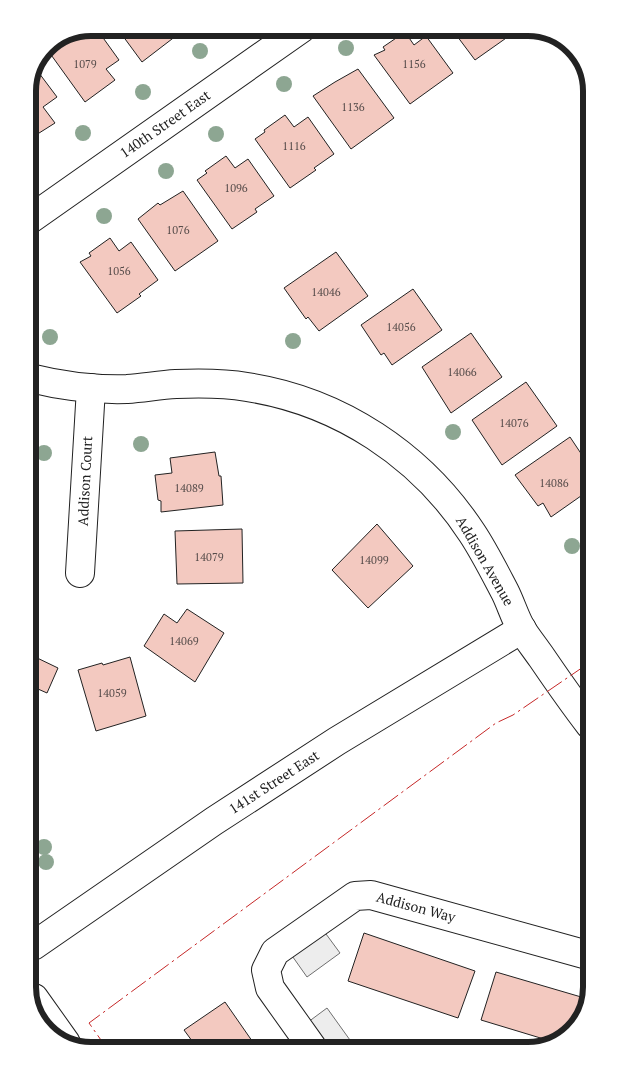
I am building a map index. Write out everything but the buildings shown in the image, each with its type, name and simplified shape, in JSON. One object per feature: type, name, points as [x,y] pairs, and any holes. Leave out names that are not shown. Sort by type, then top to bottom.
[{"type":"street","name":"140th Street East","points":[[36,214],[291,36]]},
{"type":"street","name":"Addison Avenue","points":[[36,379],[68,386],[91,388],[128,389],[198,383],[248,387],[308,402],[364,429],[388,444],[410,462],[430,480],[453,506],[472,534],[522,629],[583,715]]},
{"type":"street","name":"Addison Court","points":[[80,573],[91,388]]},
{"type":"street","name":"141st Street East","points":[[36,945],[221,816],[337,741],[522,629]]},
{"type":"street","name":"Addison Way","points":[[308,1042],[270,988],[266,970],[275,952],[354,896],[371,895],[583,954]]},
{"type":"street","points":[[39,1005],[56,1029]]},
{"type":"shaded area","points":[[315,919],[340,953],[307,977],[283,943]]},
{"type":"shaded area","points":[[327,1008],[351,1042],[298,1042],[292,1034]]},
{"type":"power","points":[[102,1042],[89,1023],[496,723],[513,715],[583,667]]}]
